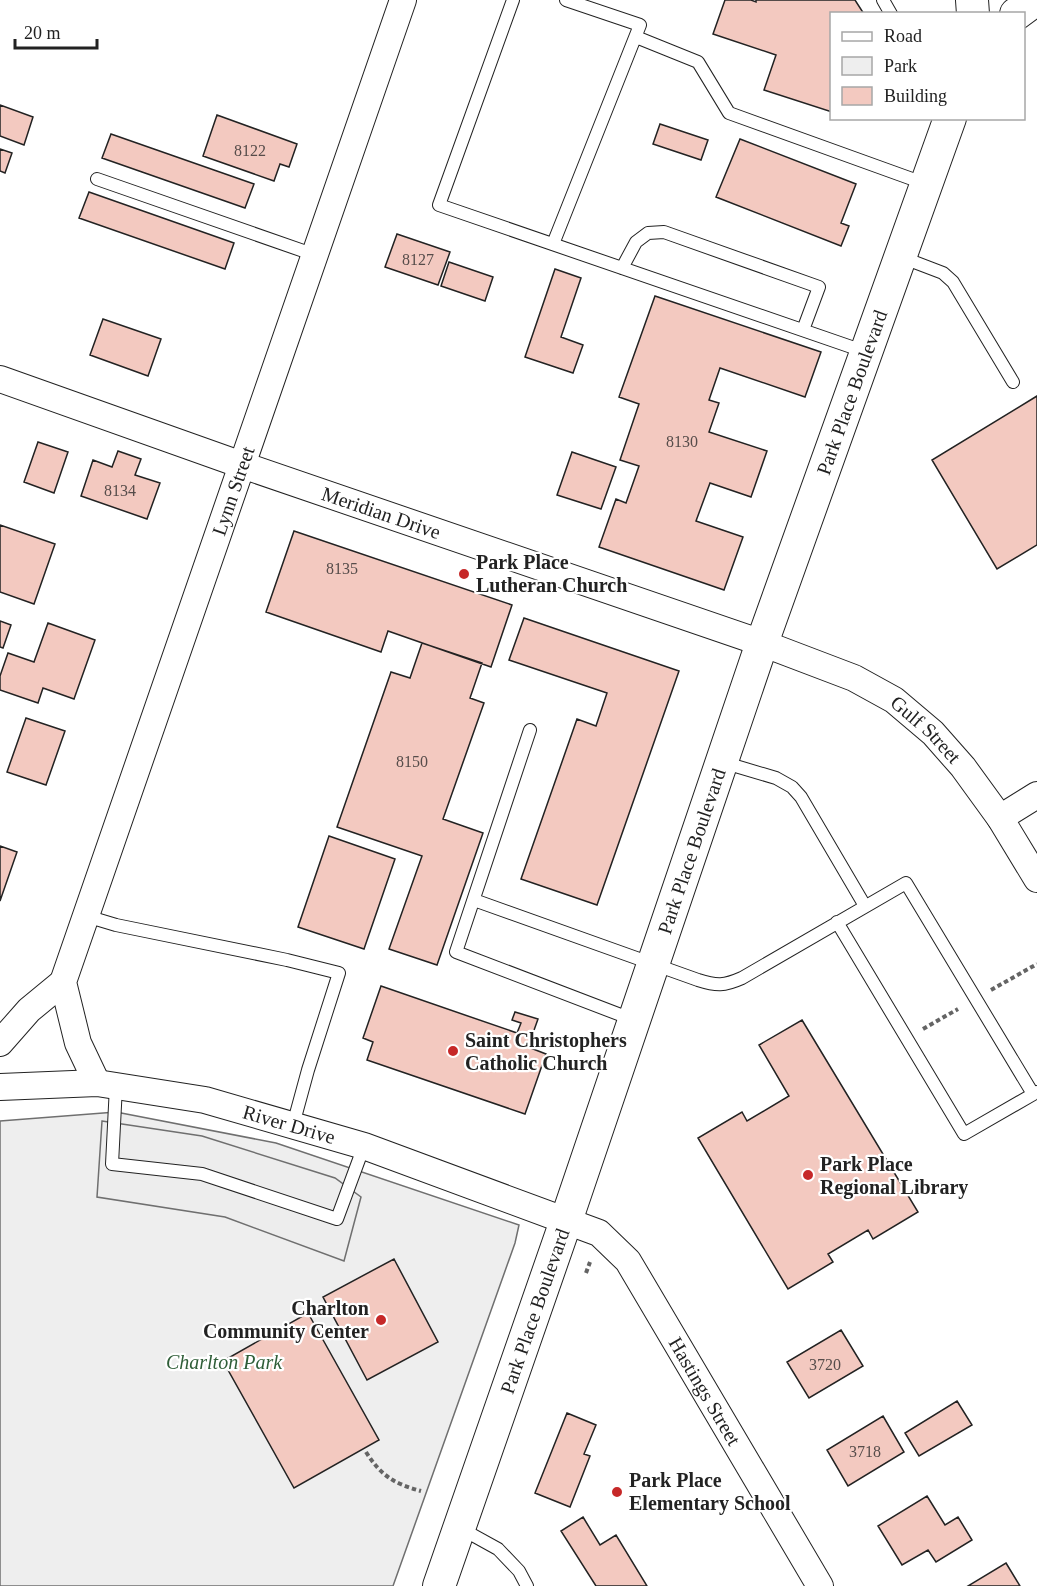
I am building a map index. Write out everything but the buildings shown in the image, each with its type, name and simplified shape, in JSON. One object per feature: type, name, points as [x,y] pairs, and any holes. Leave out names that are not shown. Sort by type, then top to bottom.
[{"type":"street","name":"Lynn Street","points":[[63,982],[403,0]]},
{"type":"street","points":[[1019,12],[1035,0]]},
{"type":"street","name":"Park Place Boulevard","points":[[439,1586],[635,1020],[762,643],[949,120]]},
{"type":"street","name":"Meridian Drive","points":[[0,379],[242,465],[762,643]]},
{"type":"street","name":"Gulf Street","points":[[762,643],[854,678],[894,700],[933,734],[963,767],[1000,818],[1037,879]]},
{"type":"street","points":[[1000,818],[1037,795]]},
{"type":"street","points":[[0,1043],[29,1010],[63,982],[78,1043],[106,1084]]},
{"type":"street","name":"River Drive","points":[[0,1087],[106,1084],[205,1100],[364,1146],[566,1221]]},
{"type":"street","name":"Hastings Street","points":[[566,1221],[599,1233],[628,1261],[820,1586]]},
{"type":"lane","points":[[513,0],[439,205],[867,352]]},
{"type":"lane","points":[[553,244],[640,25],[566,0]]},
{"type":"lane","points":[[636,37],[698,62],[729,113],[927,185]]},
{"type":"lane","points":[[98,179],[315,255]]},
{"type":"lane","points":[[622,268],[636,242],[648,233],[664,232],[819,287],[803,330]]},
{"type":"lane","points":[[901,257],[943,273],[953,282],[1013,382]]},
{"type":"lane","points":[[530,730],[456,952],[635,1020]]},
{"type":"lane","points":[[722,762],[776,778],[792,787],[801,797],[865,906]]},
{"type":"lane","points":[[474,900],[653,965],[712,984],[728,984],[742,978],[837,922],[906,883],[1035,1093],[964,1134],[837,922]]},
{"type":"lane","points":[[86,916],[116,925],[339,973],[293,1125]]},
{"type":"lane","points":[[106,1084],[112,1164],[202,1174],[337,1219],[364,1146]]},
{"type":"lane","points":[[460,1528],[498,1549],[519,1571],[527,1586]]},
{"type":"path","points":[[586,1273],[591,1258]]},
{"type":"path","points":[[366,1452],[375,1467],[388,1478],[402,1486],[421,1491]]},
{"type":"green space","name":"Charlton Park","points":[[116,1112],[276,1143],[519,1225],[515,1243],[393,1586],[0,1586],[0,1121]]},
{"type":"shaded area","points":[[102,1121],[202,1136],[335,1178],[361,1197],[344,1261],[225,1217],[97,1197]]},
{"type":"place","name":"Park Place Lutheran Church","points":[[464,574]]},
{"type":"place","name":"Saint Christophers Catholic Church","points":[[453,1051]]},
{"type":"place","name":"Park Place Regional Library","points":[[808,1175]]},
{"type":"place","name":"Charlton Community Center","points":[[381,1320]]},
{"type":"place","name":"Park Place Elementary School","points":[[617,1492]]}]
